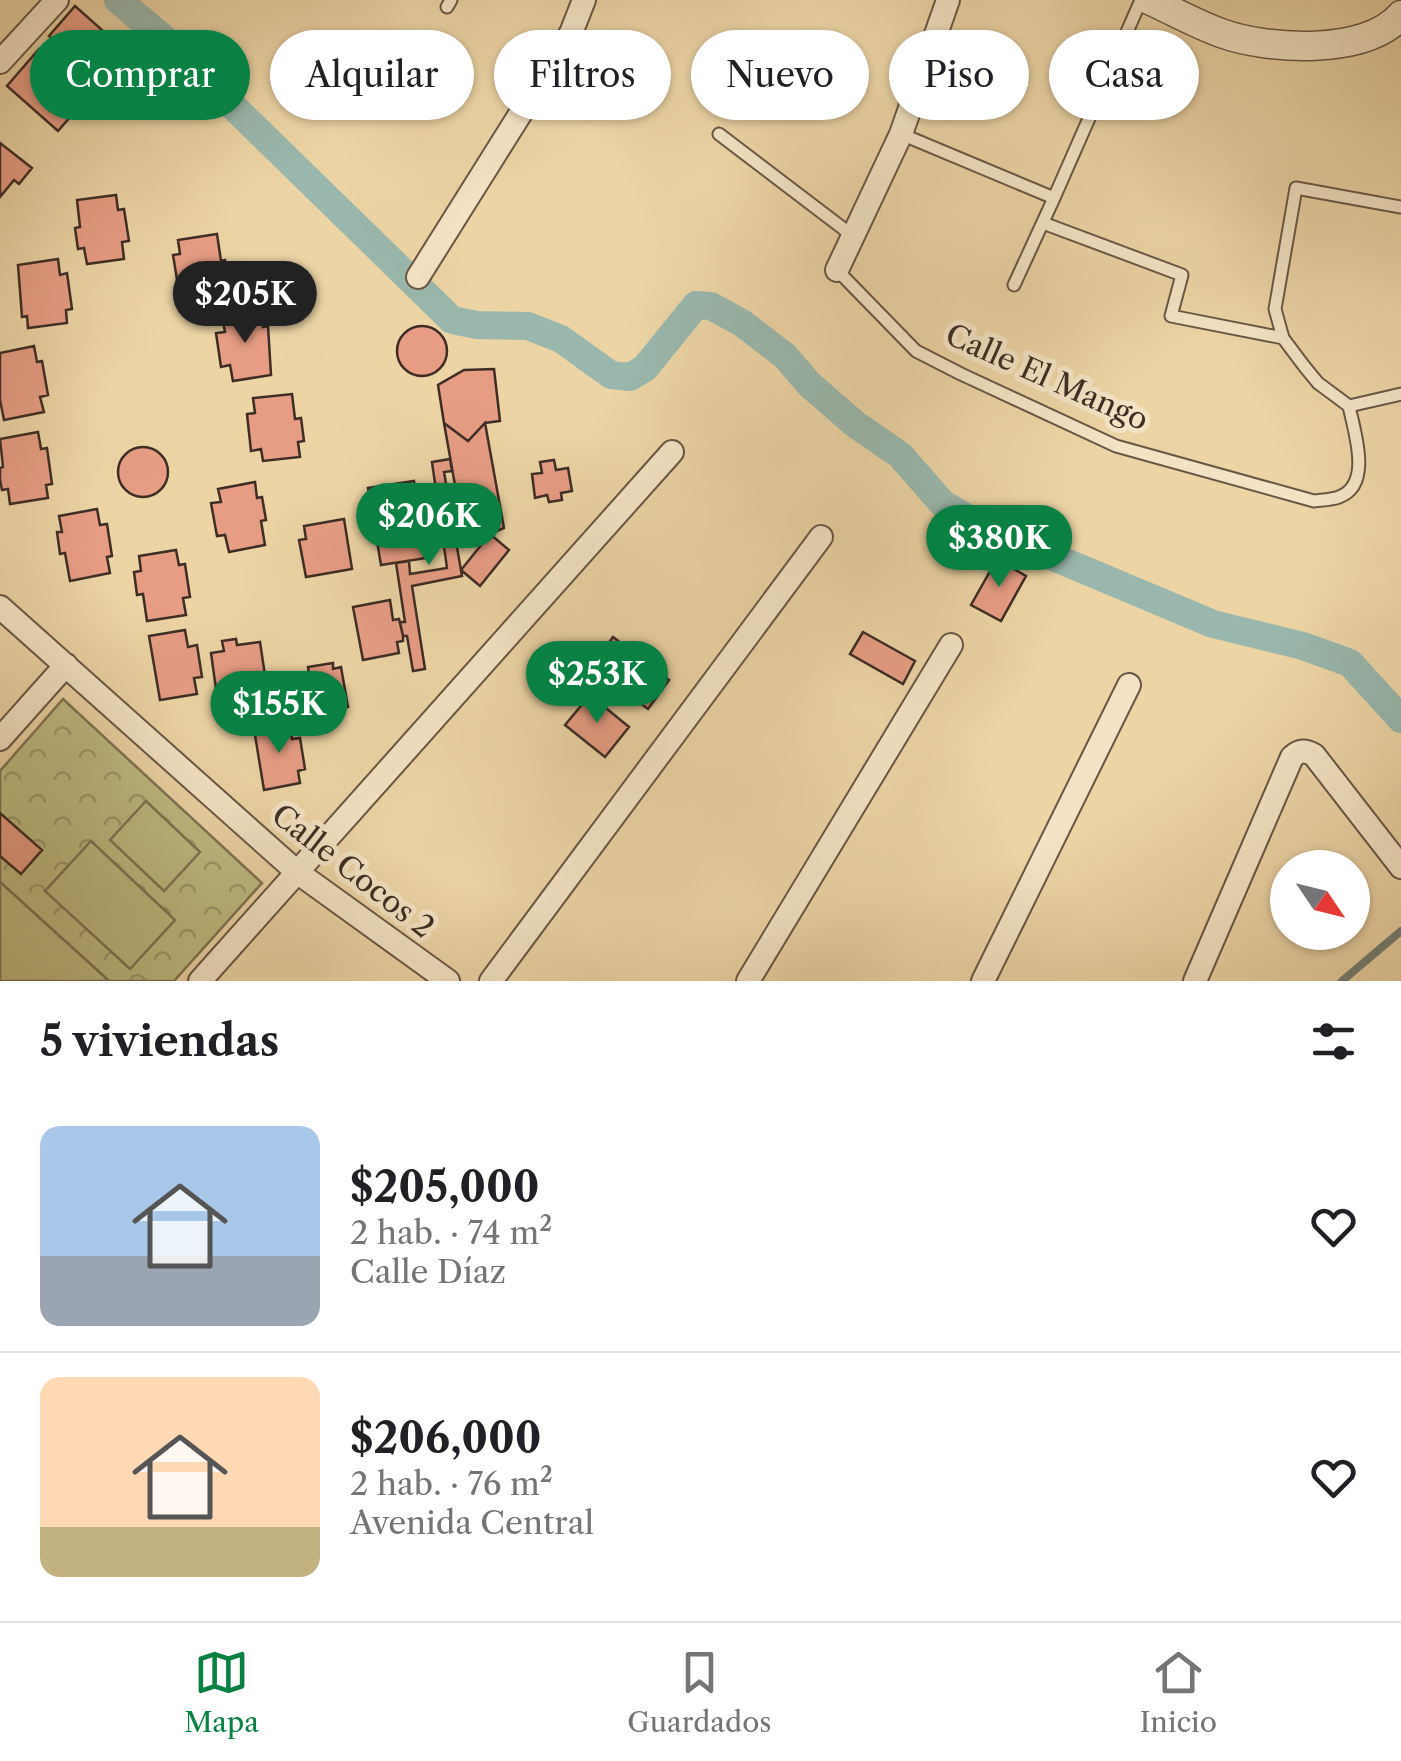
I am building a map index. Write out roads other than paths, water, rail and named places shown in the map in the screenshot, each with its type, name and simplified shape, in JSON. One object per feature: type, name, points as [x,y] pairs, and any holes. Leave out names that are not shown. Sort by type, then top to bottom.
[{"type":"street","points":[[0,62],[57,0]]},
{"type":"street","points":[[572,30],[584,0]]},
{"type":"street","name":"Calle El Mango","points":[[836,270],[901,134],[948,0]]},
{"type":"street","points":[[1145,0],[1222,34],[1257,42],[1315,47],[1370,36],[1392,25],[1401,15]]},
{"type":"street","points":[[418,276],[516,120]]},
{"type":"street","points":[[200,981],[672,452]]},
{"type":"street","points":[[491,981],[820,537]]},
{"type":"street","name":"Calle Cocos 2","points":[[0,607],[298,872],[448,981]]},
{"type":"street","points":[[748,981],[951,645]]},
{"type":"street","points":[[0,739],[66,665]]},
{"type":"street","points":[[983,981],[1129,685]]},
{"type":"street","points":[[1195,981],[1292,757],[1298,751],[1314,755],[1401,867]]},
{"type":"lane","points":[[1014,285],[1145,0]]},
{"type":"lane","points":[[719,134],[853,236]]},
{"type":"lane","points":[[901,134],[1054,198]]},
{"type":"lane","points":[[1401,206],[1296,188],[1275,309],[1283,338],[1318,383],[1349,406],[1401,394]]},
{"type":"lane","points":[[1043,222],[1182,276],[1171,316],[1283,338]]},
{"type":"lane","name":"Calle El Mango","points":[[836,270],[916,350],[960,374],[1116,446],[1295,496],[1314,501],[1342,497],[1356,481],[1359,455],[1349,406]]},
{"type":"waterway","points":[[118,0],[163,38],[452,320],[477,325],[528,326],[561,339],[611,375],[630,377],[645,368],[696,305],[711,306],[742,323],[785,356],[809,384],[855,424],[900,455],[942,503],[982,527],[1213,624],[1303,646],[1350,663],[1401,719]]},
{"type":"waterway","points":[[1342,981],[1401,931]]}]
